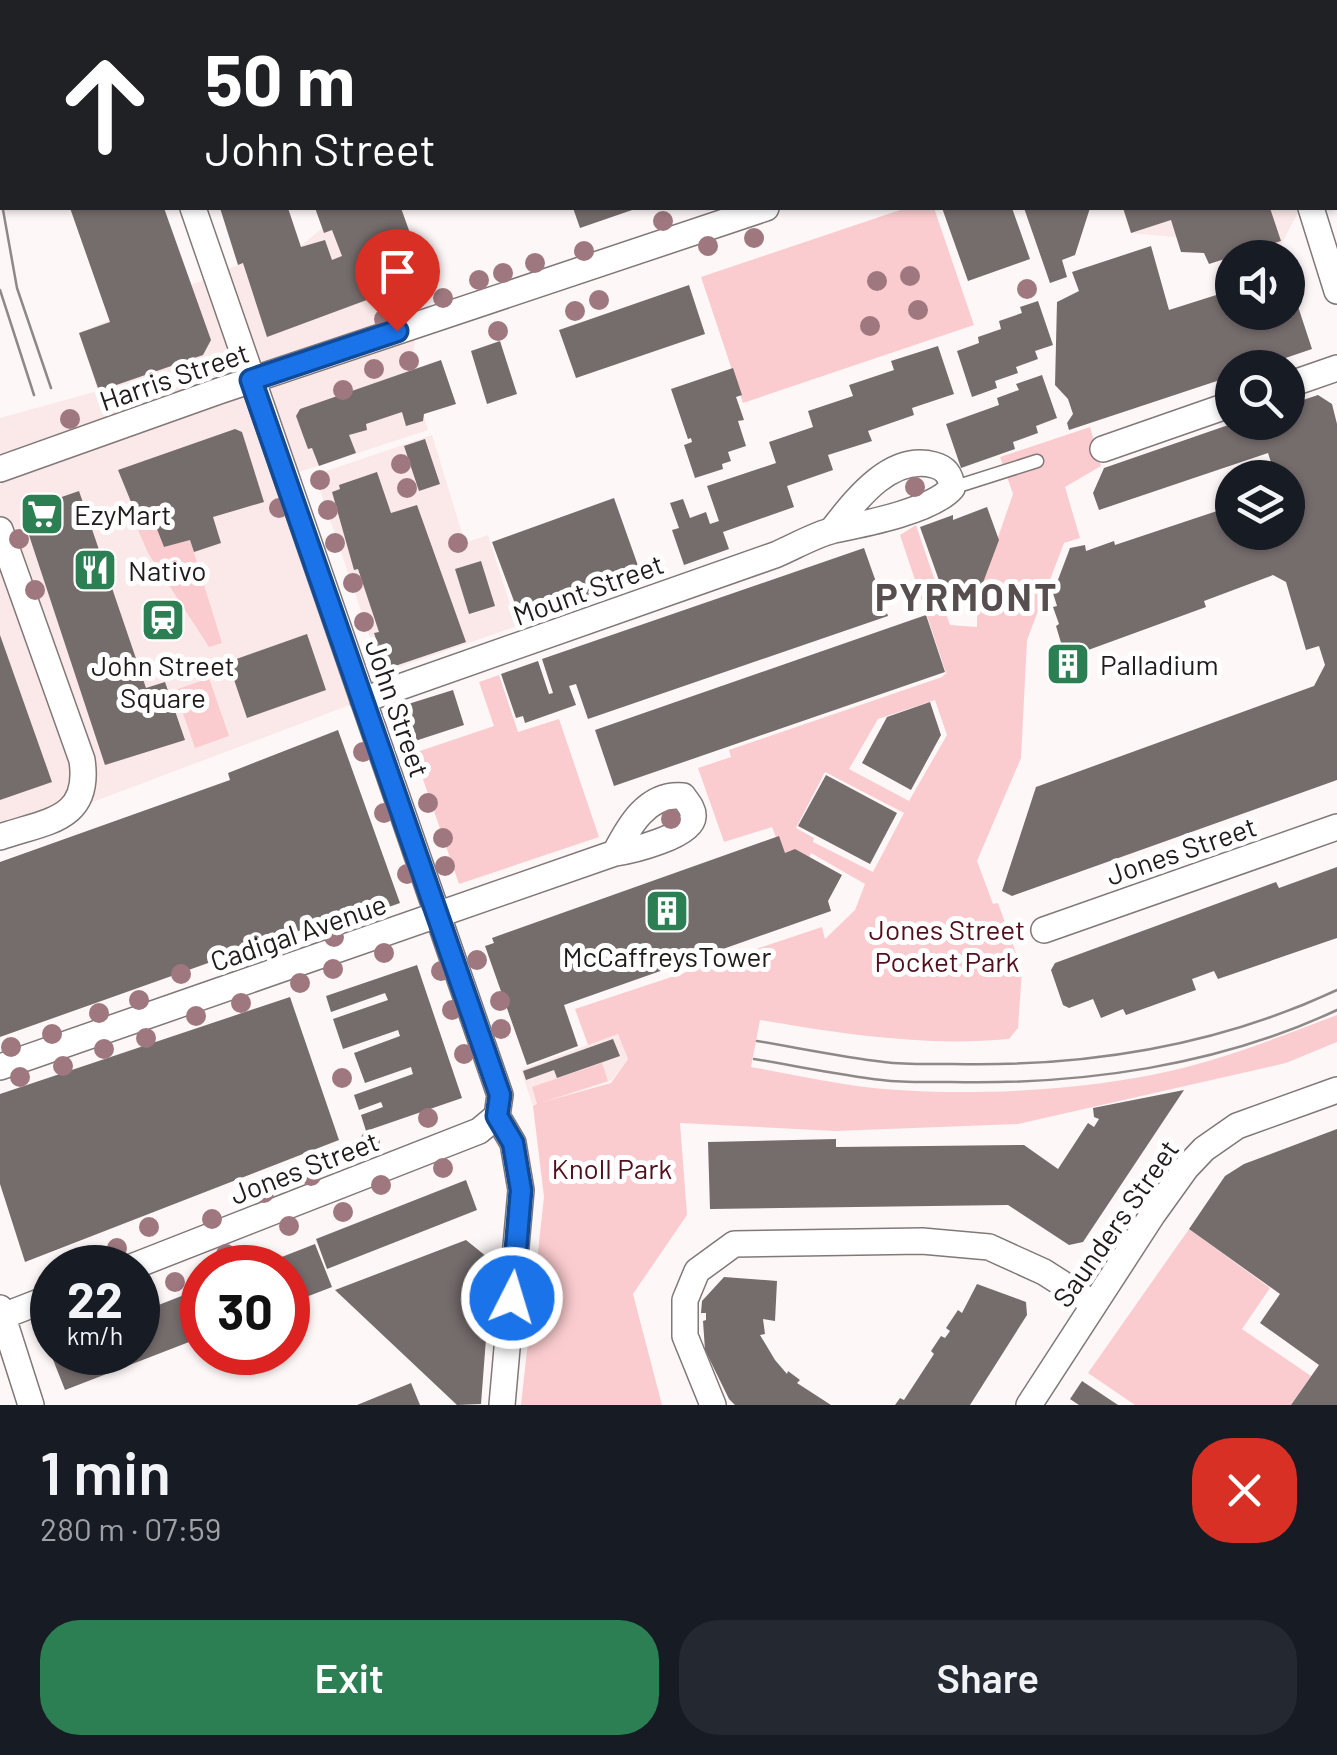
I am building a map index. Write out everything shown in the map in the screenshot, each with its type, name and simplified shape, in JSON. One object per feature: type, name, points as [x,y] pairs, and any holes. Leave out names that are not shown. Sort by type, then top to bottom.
[{"type":"street","name":"John Street","points":[[194,210],[500,1095],[497,1116],[513,1143],[521,1190],[502,1405]]},
{"type":"street","name":"Harris Street","points":[[0,468],[760,210]]},
{"type":"street","points":[[1311,210],[1337,291]]},
{"type":"street","points":[[1305,379],[1337,368]]},
{"type":"street","points":[[1102,449],[1215,410]]},
{"type":"street","name":"Mount Street","points":[[364,700],[757,561],[832,530],[932,502],[952,488],[945,470],[924,463],[898,468],[861,495],[832,530]]},
{"type":"street","points":[[0,530],[82,760],[83,791],[68,814],[0,837]]},
{"type":"street","name":"Jones Street","points":[[1044,930],[1337,827]]},
{"type":"street","name":"Cadigal Avenue","points":[[0,1067],[614,853]]},
{"type":"street","name":"Saunders Street","points":[[1029,1405],[1186,1168],[1237,1126],[1337,1090]]},
{"type":"street","name":"Jones Street","points":[[160,1256],[478,1131],[497,1116]]},
{"type":"street","points":[[713,1405],[685,1336],[685,1300],[697,1271],[734,1244],[922,1241],[989,1247],[1044,1272],[1094,1304]]},
{"type":"street","points":[[30,1303],[1,1312],[31,1405]]},
{"type":"lane","name":"Mount Street","points":[[952,488],[1037,461]]},
{"type":"shaded area","points":[[344,210],[402,210],[426,278],[410,370],[428,430],[284,477],[363,700],[0,837],[0,418],[98,391],[79,333],[238,265],[301,246]]},
{"type":"shaded area","points":[[1128,210],[1299,210],[1284,240],[1215,241],[1131,233]]},
{"type":"shaded area","points":[[432,435],[465,543],[488,535],[517,626],[382,673],[315,475]]},
{"type":"shaded area","points":[[619,1033],[628,1059],[611,1081],[533,1106],[521,1070]]},
{"type":"green space","points":[[900,210],[935,210],[974,325],[743,403],[701,277]]},
{"type":"green space","points":[[1090,427],[1101,466],[1065,487],[1080,538],[1064,543],[1027,640],[1021,758],[977,861],[993,904],[998,903],[1022,970],[1018,1028],[1009,1039],[947,1041],[853,1034],[760,1020],[751,1067],[893,1090],[1014,1091],[1096,1084],[1170,1071],[1337,1015],[1337,1042],[1286,1063],[1018,1124],[835,1131],[680,1123],[687,1215],[633,1294],[662,1405],[521,1405],[544,1197],[533,1106],[537,1104],[532,1087],[602,1063],[608,1081],[543,1102],[611,1083],[628,1059],[618,1034],[588,1045],[575,1009],[822,927],[825,939],[855,910],[865,884],[811,853],[808,860],[783,855],[772,827],[724,842],[698,768],[731,757],[729,750],[946,673],[900,535],[916,525],[950,625],[977,627],[977,598],[1013,494],[1000,457]],"holes":[[[935,700],[947,735],[909,801],[849,769],[878,719]],[[825,772],[904,813],[873,872],[813,842],[814,838],[796,828]]]},
{"type":"green space","points":[[151,514],[164,547],[190,540],[222,643],[209,647],[148,553],[138,530],[143,528],[138,519]]},
{"type":"green space","points":[[499,675],[518,732],[559,719],[599,837],[459,884],[414,753],[494,726],[479,682]]},
{"type":"green space","points":[[209,678],[229,736],[195,748],[175,690]]},
{"type":"green space","points":[[1189,1229],[1270,1288],[1242,1329],[1311,1376],[1291,1405],[1135,1405],[1088,1373]]},
{"type":"building","points":[[71,210],[165,210],[211,340],[203,355],[99,391],[79,333],[110,322]]},
{"type":"building","points":[[221,210],[289,210],[301,247],[325,240],[332,260],[342,256],[332,230],[324,233],[316,210],[402,210],[426,278],[267,337],[243,263],[238,265]]},
{"type":"building","points":[[574,210],[632,210],[580,228]]},
{"type":"building","points":[[943,210],[1013,210],[1030,259],[968,281]]},
{"type":"building","points":[[1025,210],[1089,210],[1075,255],[1062,260],[1067,277],[1050,283]]},
{"type":"building","points":[[1124,210],[1271,210],[1281,240],[1215,240],[1215,262],[1209,264],[1204,253],[1181,252],[1171,220],[1131,233]]},
{"type":"building","points":[[1151,246],[1169,310],[1215,295],[1215,330],[1305,328],[1312,349],[1215,350],[1215,382],[1069,430],[1067,423],[1073,414],[1068,399],[1055,385],[1057,302],[1079,291],[1072,272]]},
{"type":"building","points":[[689,285],[705,334],[576,378],[559,330]]},
{"type":"building","points":[[1038,301],[1053,345],[1035,351],[1038,359],[1016,367],[1018,373],[995,381],[997,388],[972,397],[957,351],[979,343],[978,337],[1001,329],[999,321],[1022,313],[1020,307]]},
{"type":"building","points":[[500,341],[517,394],[487,404],[471,351]]},
{"type":"building","points":[[938,346],[954,394],[912,408],[914,415],[868,431],[872,441],[828,455],[833,470],[787,486],[794,507],[723,532],[729,549],[684,565],[672,530],[679,528],[670,503],[683,499],[690,518],[706,512],[710,524],[719,521],[707,486],[776,463],[769,442],[813,427],[808,411],[853,396],[849,385],[894,370],[891,361]]},
{"type":"building","points":[[441,360],[456,404],[424,414],[423,421],[406,426],[402,412],[366,424],[367,430],[349,435],[356,453],[319,466],[296,416],[300,409]]},
{"type":"building","points":[[733,368],[742,395],[736,397],[744,420],[738,421],[746,446],[728,452],[731,461],[722,464],[723,469],[695,478],[684,445],[692,442],[691,438],[688,439],[671,389]]},
{"type":"building","points":[[1042,375],[1057,418],[1036,426],[1038,433],[1013,442],[1015,449],[961,468],[946,424],[999,405],[997,398],[1019,390],[1016,384]]},
{"type":"building","name":"Palladium","points":[[1318,395],[1332,404],[1337,424],[1337,780],[1012,896],[1002,891],[1036,787],[1314,686],[1325,665],[1319,646],[1306,650],[1286,582],[1273,575],[1204,601],[1206,607],[1080,653],[1079,662],[1068,668],[1056,660],[1057,650],[1062,646],[1053,607],[1057,606],[1053,593],[1070,548],[1085,545],[1086,551],[1114,541],[1115,545],[1215,512],[1215,550],[1305,550],[1305,460],[1270,460],[1268,453],[1247,460],[1215,460],[1215,471],[1099,510],[1093,493],[1104,468],[1215,430],[1215,440],[1305,440],[1305,399]]},
{"type":"building","points":[[235,429],[242,432],[264,502],[213,517],[221,543],[194,552],[190,540],[164,547],[151,514],[138,519],[118,470]]},
{"type":"building","points":[[425,439],[440,484],[419,491],[404,446]]},
{"type":"building","points":[[377,472],[391,513],[417,505],[466,642],[386,669],[374,633],[379,632],[358,569],[354,570],[332,492],[340,489],[339,485]]},
{"type":"building","points":[[79,491],[146,688],[165,682],[185,740],[105,765],[21,511]]},
{"type":"building","points":[[614,498],[642,577],[521,620],[492,542]]},
{"type":"building","points":[[987,507],[999,540],[981,588],[946,600],[920,527]]},
{"type":"building","points":[[864,548],[888,616],[588,719],[576,684],[569,686],[576,705],[525,723],[523,716],[516,718],[501,674],[538,661],[549,694],[553,693],[542,659]]},
{"type":"building","points":[[481,561],[495,606],[469,614],[455,569]]},
{"type":"building","points":[[926,615],[945,672],[614,786],[595,730]]},
{"type":"building","points":[[307,634],[326,690],[247,718],[228,662]]},
{"type":"building","points":[[0,635],[52,782],[0,800]]},
{"type":"building","points":[[453,690],[464,725],[412,742],[403,713],[405,705]]},
{"type":"building","points":[[930,702],[941,735],[911,790],[862,763],[887,717]]},
{"type":"building","points":[[338,730],[400,903],[338,925],[335,918],[0,1037],[0,862],[230,780],[228,773]]},
{"type":"building","points":[[826,775],[897,813],[870,864],[798,826]]},
{"type":"building","points":[[779,836],[785,853],[795,849],[842,875],[828,901],[831,911],[564,1005],[578,1046],[527,1065],[485,946],[494,943],[492,938]]},
{"type":"building","points":[[1337,867],[1337,938],[1218,979],[1214,971],[1192,979],[1196,990],[1126,1015],[1123,1009],[1101,1018],[1093,999],[1069,1008],[1063,1005],[1051,970],[1055,963],[1276,882],[1279,888]]},
{"type":"building","points":[[417,965],[462,1098],[366,1131],[361,1115],[383,1107],[381,1102],[359,1110],[354,1095],[413,1074],[411,1067],[365,1083],[354,1053],[400,1036],[398,1030],[343,1049],[333,1019],[388,1000],[385,993],[331,1012],[326,996]]},
{"type":"building","points":[[290,997],[339,1140],[69,1245],[30,1245],[30,1260],[25,1262],[0,1184],[0,1094]]},
{"type":"building","points":[[613,1039],[620,1056],[557,1078],[554,1070],[526,1080],[523,1071]]},
{"type":"building","points":[[1184,1090],[1083,1242],[1069,1245],[1008,1205],[710,1209],[708,1142],[836,1139],[836,1147],[1024,1145],[1058,1169],[1088,1123],[1094,1127],[1099,1119],[1094,1117],[1093,1108]]},
{"type":"building","points":[[1337,1129],[1337,1405],[1291,1405],[1319,1365],[1260,1323],[1280,1294],[1189,1229],[1225,1176],[1244,1164]]},
{"type":"building","points":[[466,1180],[477,1210],[327,1269],[316,1239]]},
{"type":"building","points":[[466,1240],[492,1261],[481,1404],[457,1405],[335,1290]]},
{"type":"building","points":[[315,1244],[332,1287],[310,1296],[310,1246]]},
{"type":"building","points":[[724,1277],[777,1281],[775,1321],[763,1319],[765,1334],[760,1335],[787,1374],[788,1371],[800,1380],[797,1383],[831,1405],[735,1405],[729,1399],[705,1350],[706,1313],[701,1313],[702,1301]]},
{"type":"building","points":[[977,1284],[1026,1302],[1027,1315],[970,1405],[895,1405],[900,1398],[904,1400],[934,1354],[931,1351],[941,1336],[945,1338],[950,1331],[946,1328],[958,1310],[962,1313]]},
{"type":"building","points":[[180,1297],[180,1346],[160,1353],[160,1304]]},
{"type":"building","points":[[59,1375],[104,1375],[65,1390]]},
{"type":"building","points":[[1082,1381],[1118,1405],[1079,1405],[1070,1399]]},
{"type":"building","points":[[411,1383],[420,1405],[357,1405]]},
{"type":"tram line","points":[[3,210],[17,288],[51,388]]},
{"type":"tram line","points":[[0,290],[34,395]]},
{"type":"tram line","points":[[757,1041],[901,1064],[1051,1062],[1197,1039],[1245,1026],[1337,990]]},
{"type":"tram line","points":[[754,1059],[899,1082],[1049,1080],[1197,1058],[1292,1029],[1337,1010]]},
{"type":"place","name":"EzyMart","points":[[42,514]]},
{"type":"place","name":"Nativo","points":[[95,570]]},
{"type":"place","name":"John Street Square","points":[[163,620]]},
{"type":"place","name":"Palladium","points":[[1068,664]]},
{"type":"place","name":"McCaffreysTower","points":[[667,911]]},
{"type":"district","name":"PYRMONT","points":[[967,596]]},
{"type":"route","points":[[397,331],[251,380],[500,1095],[497,1116],[513,1143],[521,1190],[512,1298]]},
{"type":"park label","name":"Jones Street Pocket Park","points":[[947,945]]},
{"type":"park label","name":"Knoll Park","points":[[612,1168]]}]
